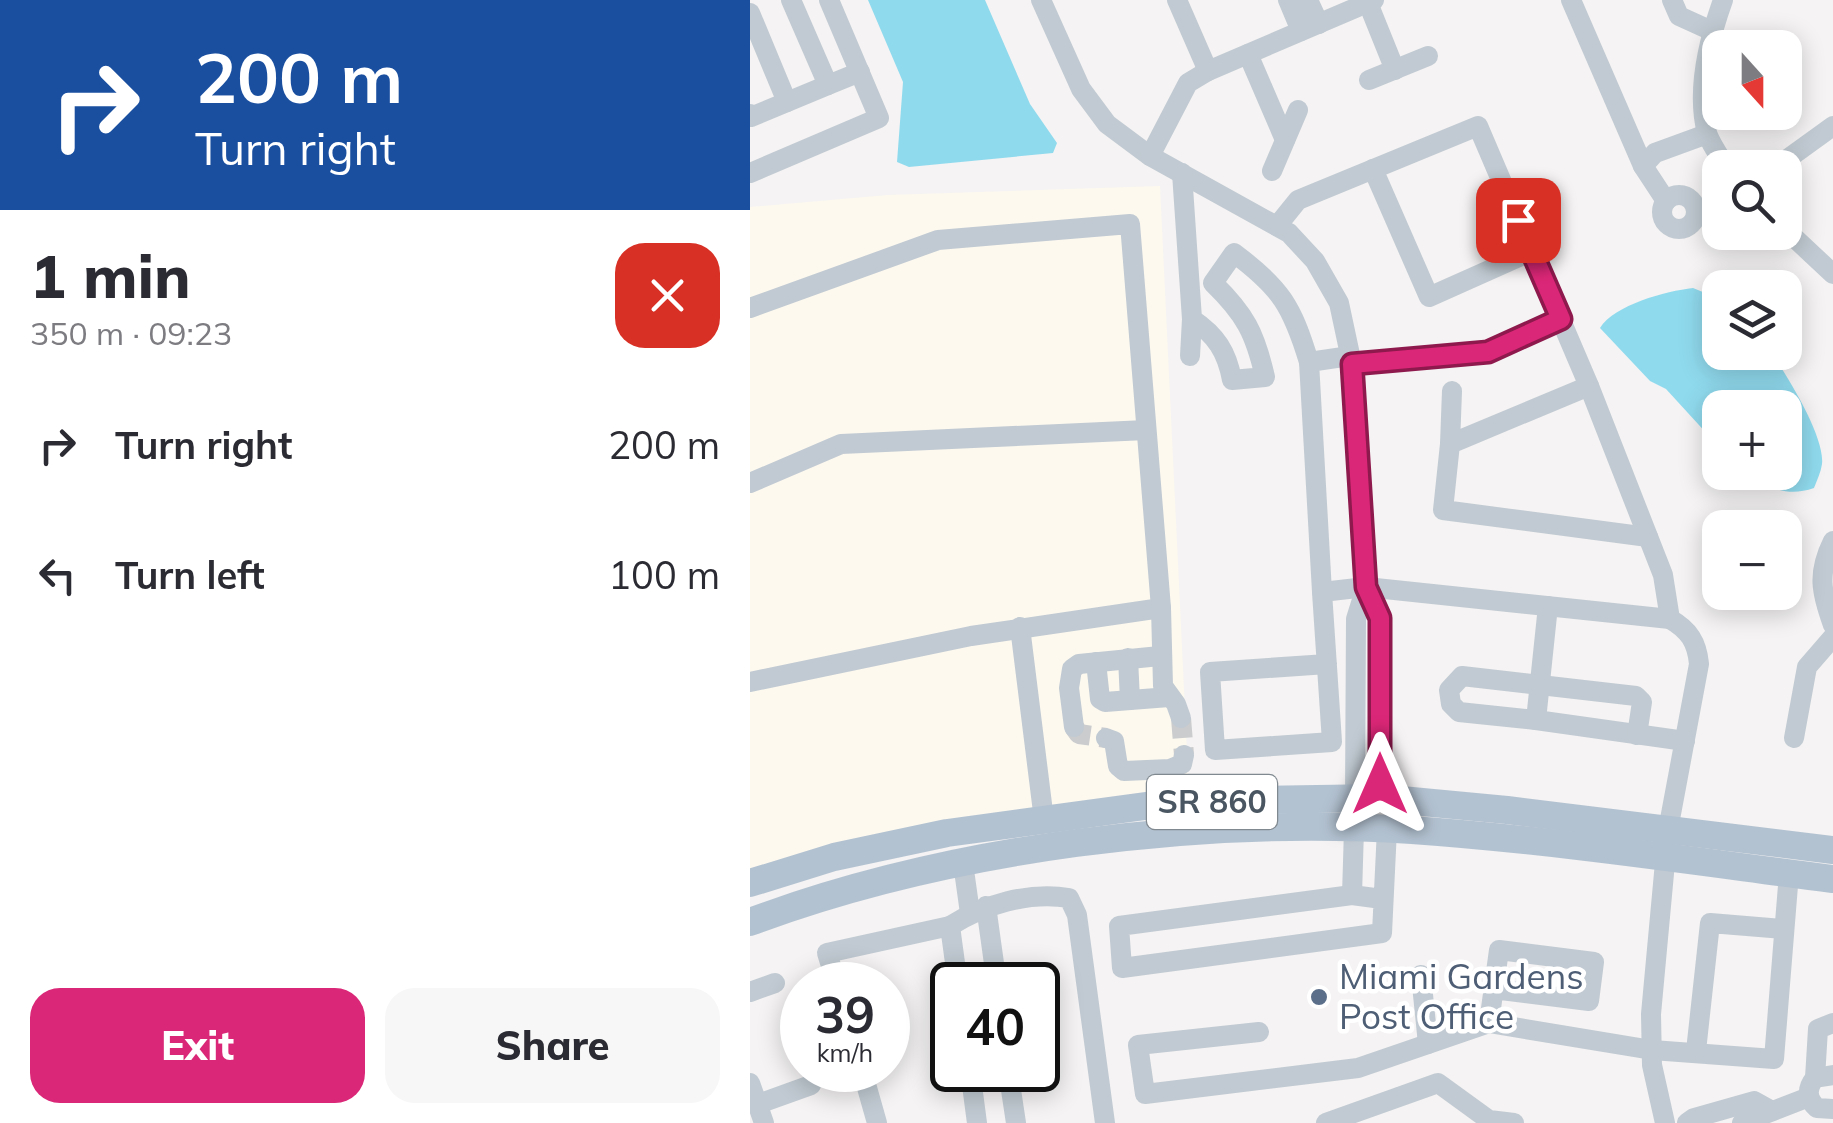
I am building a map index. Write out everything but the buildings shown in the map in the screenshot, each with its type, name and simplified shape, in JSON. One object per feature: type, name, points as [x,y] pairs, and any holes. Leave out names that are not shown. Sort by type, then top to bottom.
[{"type":"main road","name":"SR 860","points":[[750,883],[834,857],[947,833],[1160,804],[1368,798],[1409,800],[1667,843],[1789,874],[1833,879]]},
{"type":"main road","points":[[1320,828],[1368,798]]},
{"type":"main road","points":[[1354,829],[1409,800]]},
{"type":"main road","points":[[882,881],[898,865],[1038,838],[1045,831],[1044,820]]},
{"type":"main road","name":"SR 860","points":[[750,922],[882,881],[962,863],[1165,832],[1386,829],[1527,840],[1833,850]]},
{"type":"street","points":[[791,0],[828,85]]},
{"type":"street","points":[[750,173],[879,118],[829,0]]},
{"type":"street","points":[[1041,0],[1091,104],[1107,124],[1150,156],[1289,233],[1315,261],[1339,303],[1351,360],[1366,587],[1380,618],[1368,798]]},
{"type":"street","points":[[1177,0],[1208,72]]},
{"type":"street","points":[[1288,0],[1310,28]]},
{"type":"street","points":[[1308,0],[1310,28]]},
{"type":"street","points":[[1571,0],[1643,166],[1666,201]]},
{"type":"street","points":[[1672,0],[1679,16],[1708,30]]},
{"type":"street","points":[[1713,30],[1723,0]]},
{"type":"street","points":[[1150,156],[1188,84],[1371,1],[1395,70]]},
{"type":"street","points":[[750,12],[787,102]]},
{"type":"street","points":[[1248,54],[1285,140]]},
{"type":"street","points":[[1369,80],[1428,56]]},
{"type":"street","points":[[750,114],[751,117],[860,72]]},
{"type":"street","points":[[1272,171],[1298,110]]},
{"type":"street","points":[[1276,226],[1298,200],[1478,126],[1590,386],[1663,576],[1670,620]]},
{"type":"street","points":[[1800,150],[1833,126]]},
{"type":"street","points":[[1708,130],[1717,150]]},
{"type":"street","points":[[1643,166],[1654,153],[1708,134]]},
{"type":"street","points":[[1373,169],[1429,296],[1532,252]]},
{"type":"street","points":[[1182,174],[1192,318],[1190,356]]},
{"type":"street","points":[[750,308],[938,240],[1130,224],[1161,608],[1162,686],[1181,718]]},
{"type":"street","points":[[1802,245],[1833,274]]},
{"type":"street","points":[[1213,283],[1234,253],[1270,280],[1296,318],[1309,362],[1332,742],[1215,750],[1210,672],[1327,664]]},
{"type":"street","points":[[1189,274],[1213,283],[1239,309],[1257,341],[1265,377],[1232,380],[1220,344],[1192,318]]},
{"type":"street","points":[[1309,362],[1488,352],[1561,319]]},
{"type":"street","points":[[1450,444],[1590,386]]},
{"type":"street","points":[[1452,391],[1443,510],[1648,537]]},
{"type":"street","points":[[750,483],[841,444],[1146,430]]},
{"type":"street","points":[[1833,541],[1822,563],[1823,597],[1833,625]]},
{"type":"street","points":[[1322,592],[1366,587],[1670,620],[1692,637],[1700,664],[1667,843],[1651,1014],[1652,1065],[1665,1123]]},
{"type":"street","points":[[1536,720],[1548,606]]},
{"type":"street","points":[[750,682],[1020,627],[1161,608]]},
{"type":"street","points":[[1020,627],[1044,820]]},
{"type":"street","points":[[1794,738],[1807,668],[1833,637]]},
{"type":"street","points":[[1074,727],[1069,688],[1072,669],[1079,664],[1160,656]]},
{"type":"street","points":[[1128,658],[1130,700]]},
{"type":"street","points":[[1096,662],[1100,700],[1168,697]]},
{"type":"street","points":[[1637,734],[1642,702],[1636,696],[1462,676],[1450,690],[1451,704],[1459,712],[1685,742]]},
{"type":"street","points":[[1106,738],[1114,741],[1118,766],[1124,771],[1170,768],[1182,764],[1184,755]]},
{"type":"street","points":[[1352,895],[1354,829]]},
{"type":"street","points":[[1382,899],[1352,895],[1119,926],[1122,968],[1382,934],[1386,829]]},
{"type":"street","points":[[962,863],[991,962]]},
{"type":"street","points":[[1258,1032],[1138,1046],[1145,1094],[1358,1068],[1489,1023],[1652,1050],[1774,1059],[1789,874]]},
{"type":"street","points":[[830,962],[827,953],[950,926],[978,910],[1051,894],[1069,898],[1076,915],[1104,1123]]},
{"type":"street","points":[[1696,1051],[1710,924],[1784,930]]},
{"type":"street","points":[[950,926],[955,962]]},
{"type":"street","points":[[1489,1023],[1498,950],[1594,962],[1589,1001],[1494,989]]},
{"type":"street","points":[[1422,976],[1428,1044]]},
{"type":"street","points":[[750,992],[775,983]]},
{"type":"street","points":[[1832,1110],[1818,1108],[1818,1029],[1833,1023]]},
{"type":"street","points":[[750,1082],[761,1114],[798,1092]]},
{"type":"street","points":[[1326,1123],[1438,1083],[1489,1120],[1514,1123]]},
{"type":"street","points":[[1742,1123],[1772,1111],[1819,1083]]},
{"type":"street","points":[[869,1092],[878,1123]]},
{"type":"street","points":[[973,1092],[978,1123]]},
{"type":"street","points":[[1011,1092],[1016,1123]]},
{"type":"street","points":[[1687,1123],[1754,1101],[1772,1111]]},
{"type":"shaded area","points":[[1160,186],[1189,794],[750,870],[750,207],[888,195]]},
{"type":"water","points":[[868,0],[985,0],[1030,104],[1057,143],[1053,153],[909,167],[897,162],[903,82]]},
{"type":"water","points":[[1693,288],[1702,292],[1702,370],[1782,370],[1794,390],[1702,390],[1702,428],[1600,328],[1617,312],[1655,296]]},
{"type":"water","points":[[1802,404],[1818,438],[1821,467],[1814,488],[1796,492],[1780,490],[1802,490]]},
{"type":"tunnel","points":[[1181,718],[1184,755]]},
{"type":"tunnel","points":[[1074,727],[1079,734],[1106,738]]},
{"type":"place","name":"Miami Gardens Post Office","points":[[1319,997]]},
{"type":"route","points":[[1380,784],[1380,618],[1366,587],[1352,364],[1488,352],[1561,319],[1518,220]]}]
